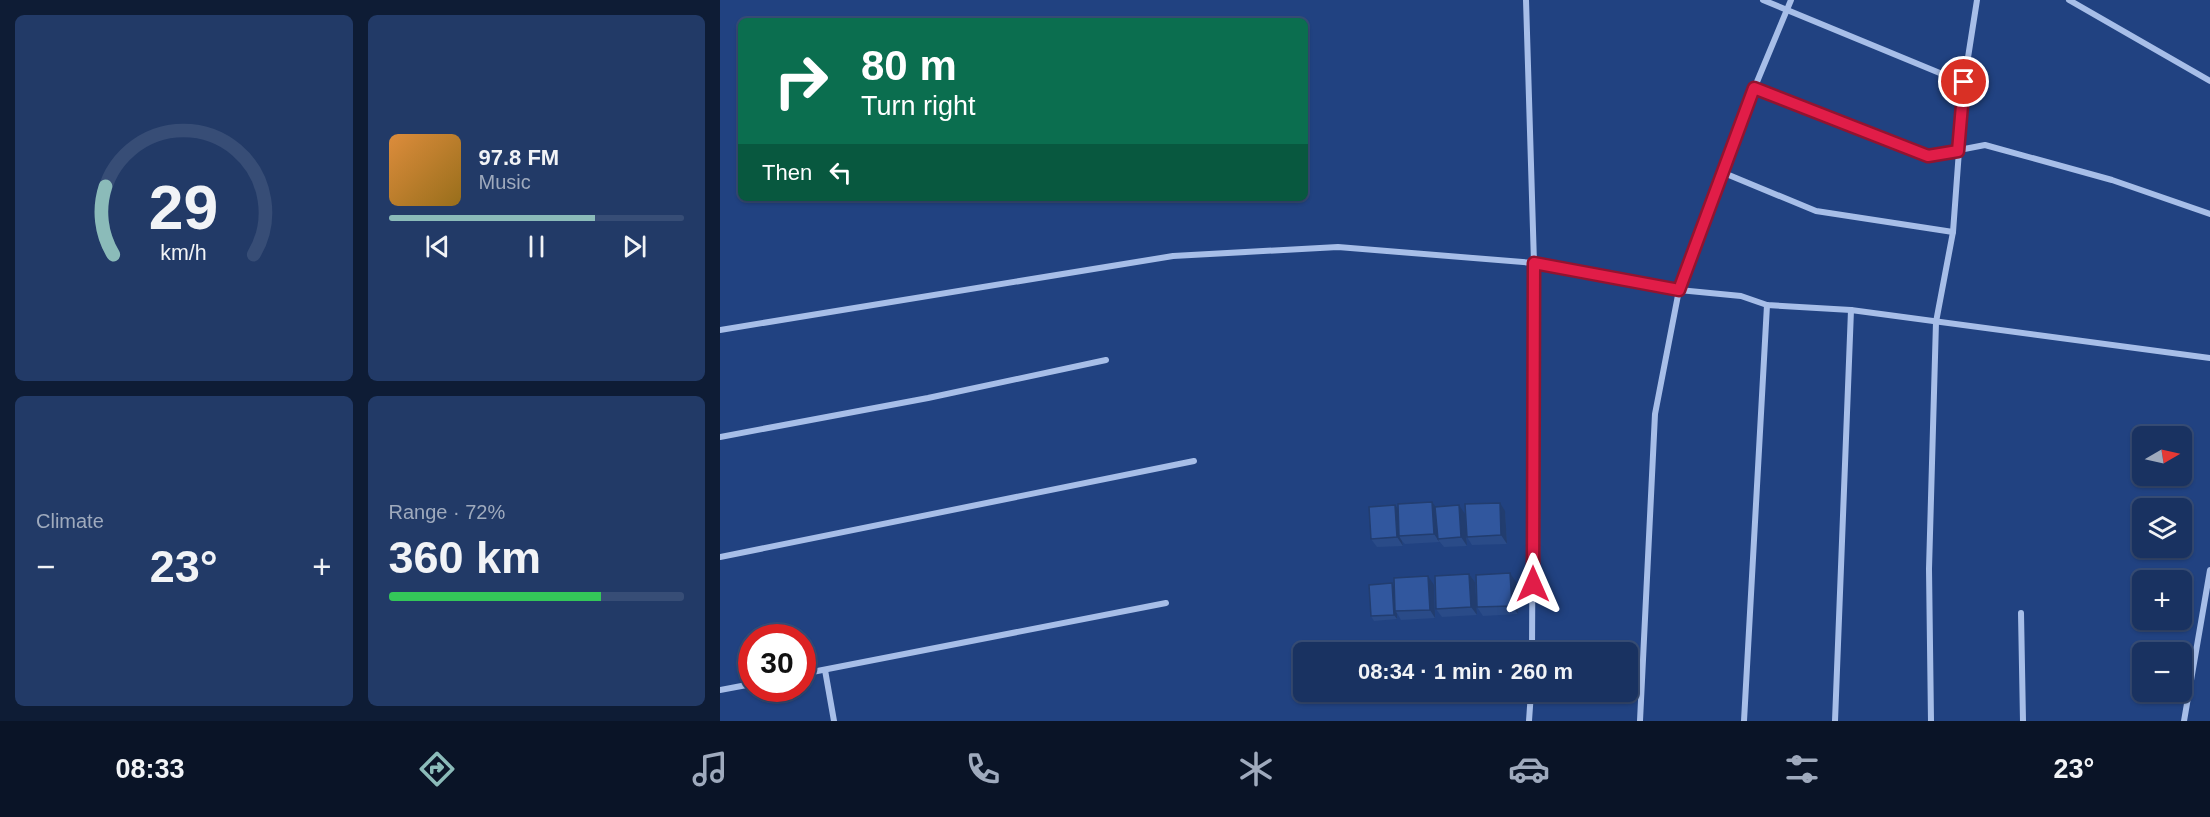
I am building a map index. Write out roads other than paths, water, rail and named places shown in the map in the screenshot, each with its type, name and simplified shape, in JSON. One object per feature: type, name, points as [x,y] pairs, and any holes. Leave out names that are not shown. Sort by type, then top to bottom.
[{"type":"street","points":[[1526,0],[1534,263],[1532,642]]},
{"type":"street","points":[[1763,0],[1964,82]]},
{"type":"street","points":[[1640,721],[1655,414],[1679,290],[1754,88],[1791,0]]},
{"type":"street","points":[[1930,721],[1929,569],[1936,322],[1953,232],[1964,82],[1977,0]]},
{"type":"street","points":[[2069,0],[2210,81]]},
{"type":"street","points":[[1754,88],[1928,156],[1985,145],[2112,180],[2210,214]]},
{"type":"street","points":[[1724,173],[1816,211],[1953,232]]},
{"type":"street","points":[[720,330],[1173,256],[1338,247],[1534,263],[1679,290],[1742,296],[1767,305],[1851,310],[2210,358]]},
{"type":"street","points":[[1744,721],[1767,305]]},
{"type":"street","points":[[1835,721],[1851,310]]},
{"type":"street","points":[[720,437],[928,398],[1106,360]]},
{"type":"street","points":[[720,557],[1194,461]]},
{"type":"street","points":[[2184,721],[2210,570]]},
{"type":"street","points":[[816,672],[1166,603]]},
{"type":"street","points":[[2021,613],[2023,721]]},
{"type":"street","points":[[825,670],[834,721]]},
{"type":"street","points":[[720,690],[738,687]]},
{"type":"street","points":[[1529,721],[1530,702]]}]
